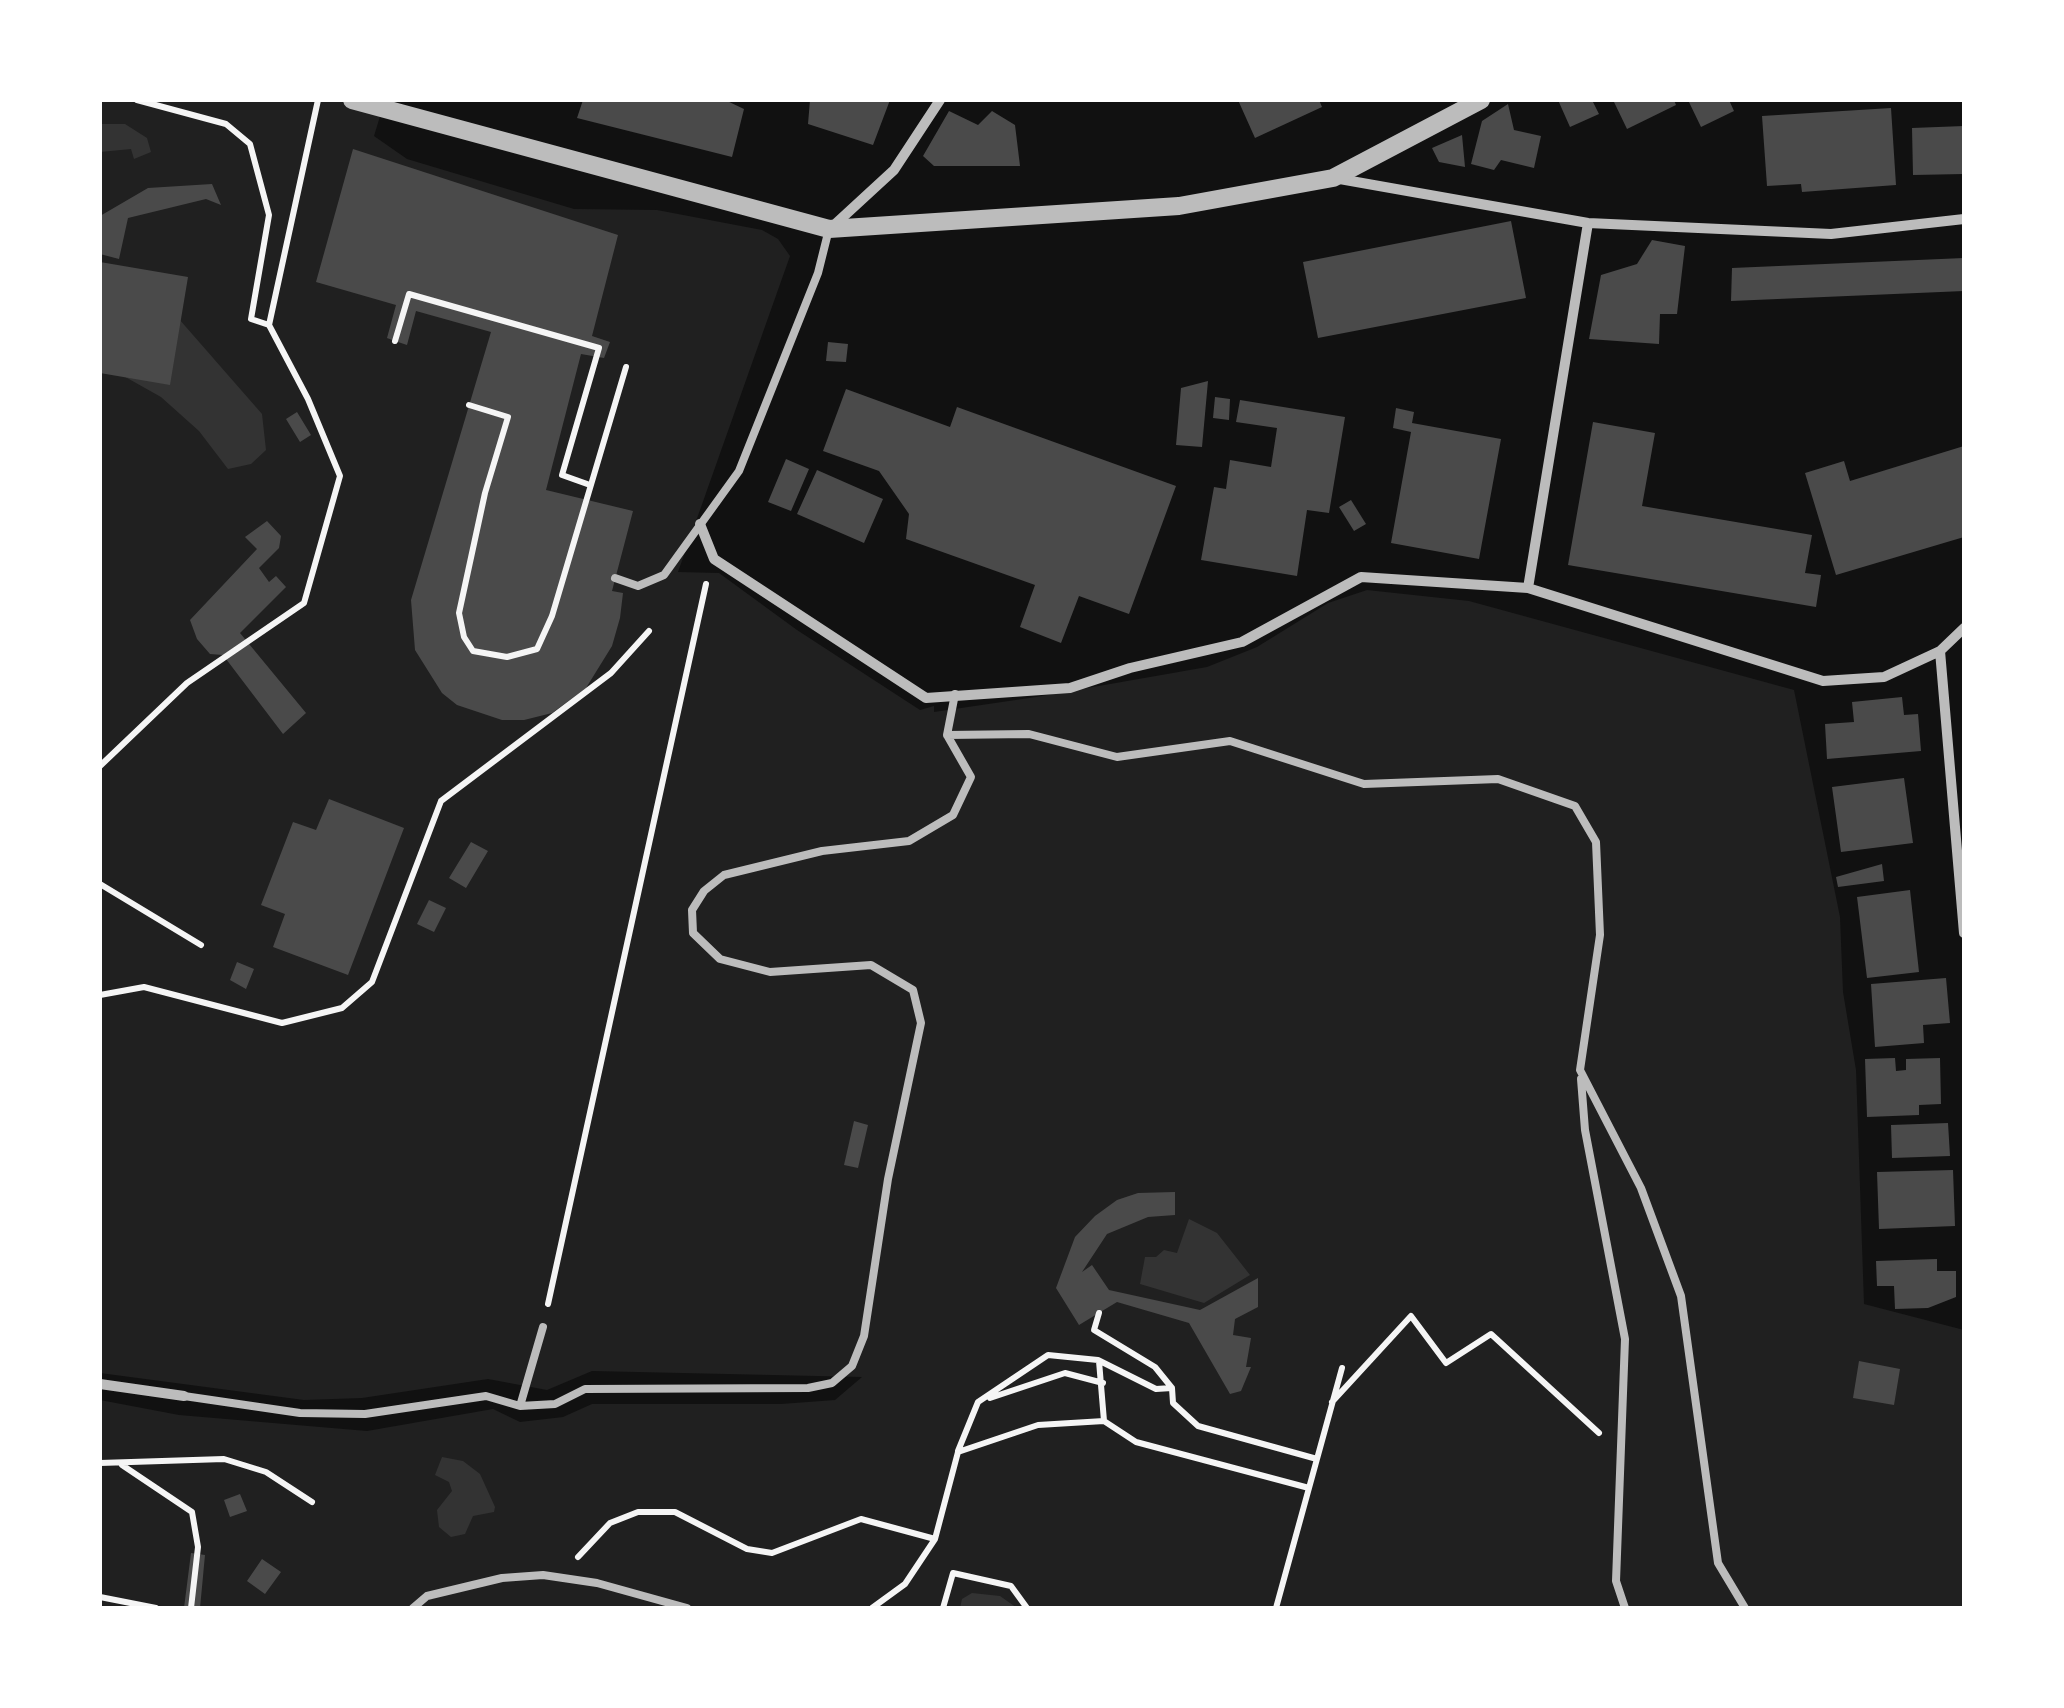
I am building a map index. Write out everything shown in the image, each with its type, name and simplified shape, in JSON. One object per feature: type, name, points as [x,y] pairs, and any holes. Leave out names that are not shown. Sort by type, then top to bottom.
[{"type":"street","points":[[352,100],[830,229],[1179,206],[1334,178],[1480,100]]},
{"type":"street","points":[[830,229],[894,170],[940,100]]},
{"type":"street","points":[[1334,178],[1588,223],[1832,234],[1964,220]]},
{"type":"street","points":[[1528,588],[1588,223]]},
{"type":"street","points":[[700,524],[714,559],[926,698],[1070,688],[1130,668],[1242,642],[1361,578],[1528,588],[1823,681],[1884,678],[1940,651],[1964,628]]},
{"type":"street","points":[[1940,651],[1964,934]]},
{"type":"street","points":[[100,1384],[184,1396]]},
{"type":"lane","points":[[616,578],[638,586],[664,575],[739,472],[818,273],[830,229]]},
{"type":"lane","points":[[184,1396],[316,1413],[364,1414],[486,1396],[520,1406],[555,1404],[585,1389],[808,1388],[832,1383],[852,1366],[864,1336],[888,1179],[921,1023],[913,990],[871,965],[770,972],[720,959],[693,933],[692,910],[704,892],[724,875],[822,850],[910,841],[953,815],[971,777],[946,734],[955,694]]},
{"type":"lane","points":[[946,734],[1029,734],[1116,757],[1230,741],[1364,784],[1498,780],[1575,806],[1596,842],[1600,935],[1580,1070],[1584,1130],[1625,1339],[1616,1582],[1625,1608]]},
{"type":"lane","points":[[1580,1070],[1641,1188],[1680,1296],[1718,1563],[1745,1608]]},
{"type":"lane","points":[[520,1406],[543,1326]]},
{"type":"lane","points":[[413,1608],[427,1596],[502,1578],[543,1574],[687,1608]]},
{"type":"path","points":[[137,100],[226,124],[250,144],[268,215],[252,319],[268,325]]},
{"type":"path","points":[[100,766],[187,683],[304,604],[340,476],[308,399],[268,325],[318,100]]},
{"type":"path","points":[[395,341],[409,294],[599,348],[562,475],[590,485]]},
{"type":"path","points":[[469,405],[508,417],[478,523],[459,613],[464,637],[473,651],[508,657],[537,649],[552,616],[626,367]]},
{"type":"path","points":[[543,1326],[714,559]]},
{"type":"path","points":[[100,995],[144,987],[282,1023],[342,1008],[372,982],[442,801],[611,673],[649,631]]},
{"type":"path","points":[[100,884],[202,945]]},
{"type":"path","points":[[1098,1313],[1094,1330],[1155,1368],[1172,1388],[1172,1404],[1198,1426],[1316,1459]]},
{"type":"path","points":[[1332,1402],[1411,1316],[1446,1363],[1490,1334],[1618,1451]]},
{"type":"path","points":[[872,1608],[905,1584],[936,1540],[958,1452],[978,1402],[1048,1355],[1098,1360],[1156,1389],[1172,1388]]},
{"type":"path","points":[[1098,1360],[1104,1421]]},
{"type":"path","points":[[1276,1608],[1342,1368]]},
{"type":"path","points":[[978,1402],[1065,1373],[1103,1383]]},
{"type":"path","points":[[958,1452],[1038,1425],[1104,1421],[1136,1442],[1309,1488]]},
{"type":"path","points":[[100,1463],[224,1460],[266,1472],[312,1502]]},
{"type":"path","points":[[121,1464],[192,1512],[198,1547],[191,1608]]},
{"type":"path","points":[[570,1578],[582,1550],[610,1523],[638,1512],[675,1512],[747,1549],[772,1553],[861,1518],[936,1540]]},
{"type":"path","points":[[943,1608],[954,1572],[1011,1586],[1027,1608]]},
{"type":"path","points":[[100,1597],[156,1608]]},
{"type":"shaded area","points":[[100,100],[385,100],[374,136],[407,159],[574,209],[657,210],[762,230],[778,239],[790,256],[678,572],[719,573],[797,630],[920,710],[934,706],[934,712],[1036,697],[1207,667],[1257,647],[1328,603],[1367,590],[1469,601],[1794,690],[1840,917],[1843,992],[1856,1070],[1864,1304],[1964,1330],[1964,1608],[100,1608],[100,1400],[179,1415],[367,1431],[493,1409],[520,1422],[563,1417],[592,1404],[781,1404],[835,1400],[862,1377],[592,1371],[547,1390],[488,1379],[362,1398],[304,1400],[100,1373]]},
{"type":"shaded area","points":[[100,124],[125,124],[147,138],[151,152],[134,159],[131,149],[100,152]]},
{"type":"shaded area","points":[[165,303],[262,414],[266,450],[251,464],[228,469],[199,431],[161,397],[120,374]]},
{"type":"shaded area","points":[[1189,1219],[1217,1233],[1250,1275],[1204,1303],[1140,1284],[1145,1257],[1156,1257],[1164,1250],[1177,1253]]},
{"type":"shaded area","points":[[442,1457],[463,1461],[480,1474],[495,1507],[494,1512],[473,1516],[465,1534],[451,1537],[439,1527],[437,1510],[452,1491],[449,1482],[435,1475]]},
{"type":"shaded area","points":[[972,1593],[1000,1596],[1017,1608],[960,1608],[962,1599]]},
{"type":"building","points":[[583,100],[725,100],[744,109],[732,157],[577,118]]},
{"type":"building","points":[[810,100],[890,100],[873,145],[808,124]]},
{"type":"building","points":[[1238,100],[1319,100],[1322,107],[1255,138]]},
{"type":"building","points":[[1558,100],[1592,100],[1599,114],[1570,127]]},
{"type":"building","points":[[1674,100],[1676,105],[1627,129],[1614,102]]},
{"type":"building","points":[[1688,100],[1729,100],[1734,111],[1701,127]]},
{"type":"building","points":[[1508,104],[1514,130],[1541,136],[1534,168],[1501,160],[1494,170],[1471,164],[1482,121]]},
{"type":"building","points":[[1891,108],[1896,185],[1802,192],[1801,184],[1767,186],[1762,116]]},
{"type":"building","points":[[949,111],[978,125],[992,111],[1015,125],[1020,166],[934,166],[923,156]]},
{"type":"building","points":[[1964,126],[1964,174],[1913,175],[1912,128]]},
{"type":"building","points":[[1462,135],[1465,167],[1439,162],[1432,148]]},
{"type":"building","points":[[353,149],[618,235],[592,336],[610,342],[604,358],[581,354],[546,490],[633,511],[612,591],[623,593],[620,618],[612,646],[586,688],[552,713],[524,720],[502,720],[457,705],[442,693],[415,650],[411,600],[491,332],[416,311],[407,345],[387,338],[396,305],[316,282]]},
{"type":"building","points":[[212,184],[221,205],[206,199],[128,218],[119,259],[100,254],[100,216],[148,188]]},
{"type":"building","points":[[1511,221],[1526,298],[1318,338],[1303,262]]},
{"type":"building","points":[[1652,240],[1685,246],[1677,314],[1660,314],[1659,344],[1589,339],[1601,275],[1637,264]]},
{"type":"building","points":[[1964,258],[1964,291],[1731,301],[1732,268]]},
{"type":"building","points":[[100,262],[188,277],[170,385],[100,373]]},
{"type":"building","points":[[828,342],[848,344],[846,362],[826,361]]},
{"type":"building","points":[[1208,381],[1202,447],[1176,445],[1181,388]]},
{"type":"building","points":[[846,389],[950,427],[957,407],[1176,486],[1129,614],[1079,596],[1061,643],[1020,627],[1035,585],[906,539],[909,514],[879,471],[823,451]]},
{"type":"building","points":[[1215,397],[1230,399],[1229,420],[1213,418]]},
{"type":"building","points":[[1240,400],[1345,417],[1329,513],[1307,510],[1297,576],[1201,560],[1214,487],[1226,489],[1230,460],[1271,467],[1277,428],[1236,422]]},
{"type":"building","points":[[1396,408],[1414,412],[1412,423],[1501,439],[1479,559],[1391,543],[1411,432],[1393,428]]},
{"type":"building","points":[[297,412],[311,435],[300,442],[286,419]]},
{"type":"building","points":[[1593,422],[1655,433],[1642,506],[1812,535],[1805,573],[1821,575],[1816,607],[1568,565]]},
{"type":"building","points":[[1964,446],[1964,537],[1836,575],[1805,473],[1844,461],[1850,481]]},
{"type":"building","points":[[786,459],[809,469],[791,511],[768,502]]},
{"type":"building","points":[[817,470],[883,499],[864,543],[797,514]]},
{"type":"building","points":[[1351,500],[1366,524],[1354,531],[1339,507]]},
{"type":"building","points":[[267,521],[281,536],[279,548],[259,568],[269,582],[276,576],[286,587],[240,633],[306,713],[283,734],[223,655],[210,654],[197,639],[190,620],[257,549],[245,537]]},
{"type":"building","points":[[1902,697],[1904,715],[1918,714],[1921,751],[1827,759],[1825,724],[1854,722],[1852,702]]},
{"type":"building","points":[[1904,778],[1913,843],[1841,852],[1832,787]]},
{"type":"building","points":[[329,799],[404,828],[348,975],[273,947],[285,914],[261,905],[293,822],[316,830]]},
{"type":"building","points":[[471,842],[488,851],[466,888],[449,878]]},
{"type":"building","points":[[1882,864],[1884,881],[1838,887],[1836,877]]},
{"type":"building","points":[[1910,890],[1919,972],[1867,978],[1857,897]]},
{"type":"building","points":[[429,900],[446,908],[434,932],[417,924]]},
{"type":"building","points":[[237,962],[254,969],[246,989],[230,980]]},
{"type":"building","points":[[1946,978],[1950,1023],[1923,1025],[1924,1043],[1875,1047],[1871,984]]},
{"type":"building","points":[[1895,1058],[1896,1071],[1906,1070],[1906,1059],[1940,1058],[1941,1104],[1919,1105],[1919,1115],[1867,1117],[1865,1059]]},
{"type":"building","points":[[854,1121],[868,1125],[858,1168],[844,1165]]},
{"type":"building","points":[[1948,1123],[1950,1156],[1892,1158],[1891,1125]]},
{"type":"building","points":[[1953,1170],[1955,1226],[1879,1229],[1877,1172]]},
{"type":"building","points":[[1175,1192],[1175,1215],[1148,1217],[1107,1234],[1082,1272],[1092,1265],[1109,1290],[1200,1310],[1258,1278],[1258,1307],[1235,1319],[1233,1335],[1251,1338],[1246,1367],[1251,1367],[1241,1391],[1230,1394],[1189,1323],[1117,1302],[1079,1325],[1056,1288],[1075,1237],[1095,1216],[1117,1200],[1138,1193]]},
{"type":"building","points":[[1937,1259],[1937,1271],[1956,1271],[1956,1297],[1928,1308],[1895,1309],[1894,1286],[1877,1286],[1876,1261]]},
{"type":"building","points":[[1859,1361],[1900,1369],[1894,1405],[1853,1398]]},
{"type":"building","points":[[240,1494],[247,1511],[230,1517],[224,1500]]},
{"type":"building","points":[[191,1553],[205,1555],[200,1608],[184,1608]]},
{"type":"building","points":[[262,1559],[281,1572],[265,1594],[247,1581]]}]
